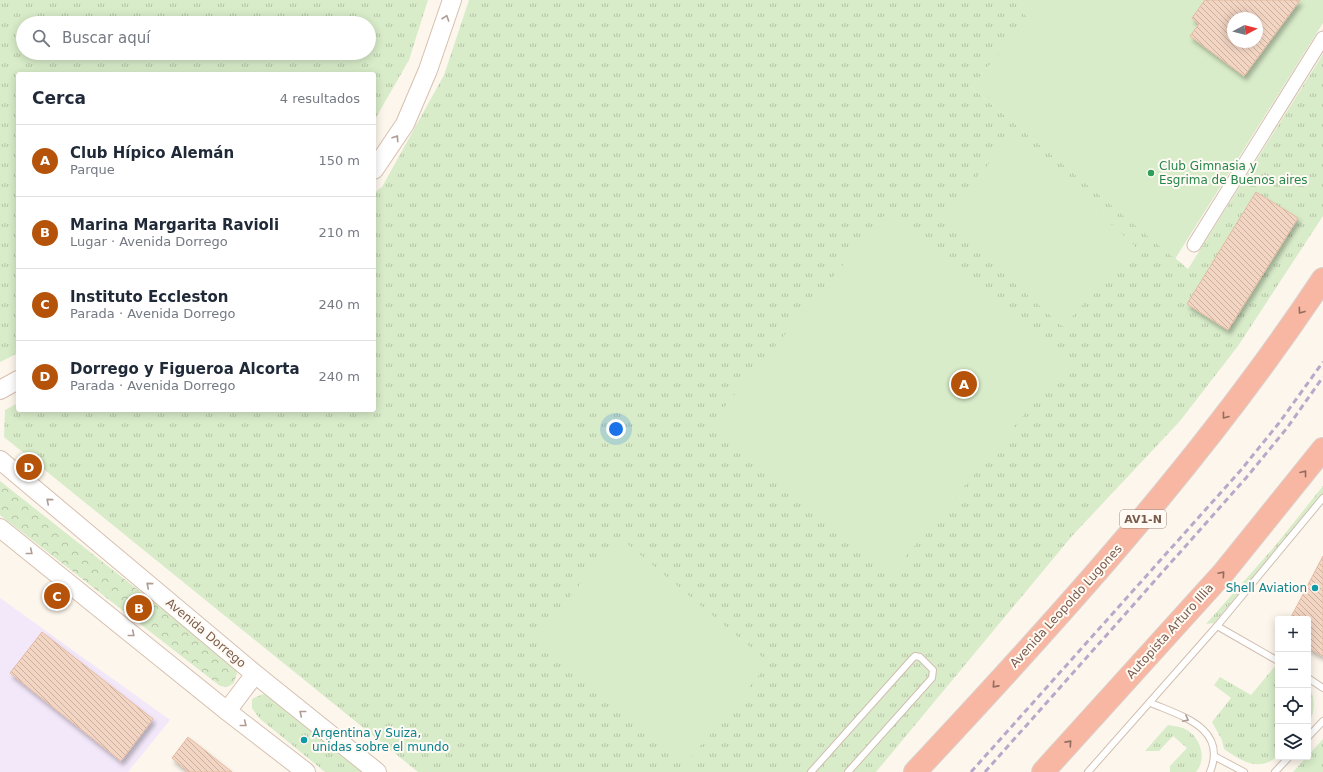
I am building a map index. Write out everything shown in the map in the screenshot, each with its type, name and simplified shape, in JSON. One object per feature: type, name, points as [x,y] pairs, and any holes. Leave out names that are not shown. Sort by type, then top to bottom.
[{"type":"highway","name":"Avenida Leopoldo Lugones","points":[[915,772],[1085,587],[1156,504],[1227,414],[1323,279]]},
{"type":"highway","name":"Autopista Arturo Illia","points":[[1043,772],[1224,572],[1323,449]]},
{"type":"highway","points":[[907,772],[942,744]]},
{"type":"main road","points":[[376,167],[405,124],[428,70],[452,0]]},
{"type":"main road","points":[[0,390],[16,381]]},
{"type":"main road","name":"Avenida Dorrego","points":[[0,460],[254,674],[377,772]]},
{"type":"main road","points":[[0,528],[227,711],[306,772]]},
{"type":"main road","points":[[227,711],[254,674]]},
{"type":"street","points":[[1194,245],[1323,38]]},
{"type":"lane","points":[[1088,772],[1151,703],[1323,498]]},
{"type":"lane","points":[[1217,626],[1275,659]]},
{"type":"lane","points":[[812,772],[912,659],[916,656],[920,657],[933,670],[932,678],[848,772]]},
{"type":"lane","points":[[1311,680],[1323,688]]},
{"type":"lane","points":[[1151,703],[1200,726],[1208,734],[1213,746],[1214,756],[1210,772]]},
{"type":"lane","points":[[1311,734],[1323,721]]},
{"type":"lane","points":[[1214,756],[1244,772]]},
{"type":"lane","points":[[1275,772],[1286,760]]},
{"type":"shaded area","points":[[0,598],[170,720],[128,772],[0,772]]},
{"type":"green space","points":[[0,0],[428,0],[409,60],[376,118],[376,72],[16,72],[16,354],[0,362]]},
{"type":"green space","points":[[469,0],[1014,0],[1029,19],[971,87],[1188,269],[1323,54],[1323,216],[1238,346],[1180,421],[1072,536],[876,772],[418,772],[4,437],[5,410],[16,404],[16,412],[376,412],[376,192],[382,187],[444,75]]},
{"type":"green space","name":"Club Gimnasia y Esgrima de Buenos aires","points":[[1014,0],[1323,0],[1323,23],[1175,259],[971,87],[1028,19]]},
{"type":"green space","points":[[1014,136],[1135,246],[1063,327],[941,217]]},
{"type":"green space","points":[[887,212],[1067,363],[891,574],[712,422]]},
{"type":"green space","points":[[0,481],[232,664],[237,673],[234,683],[227,687],[220,686],[0,515]]},
{"type":"green space","points":[[1323,486],[1323,494],[1214,623],[1206,624],[1275,546]]},
{"type":"green space","points":[[619,537],[769,663],[686,763],[536,638]]},
{"type":"green space","points":[[1275,666],[1275,758],[1271,761],[1258,764],[1244,761],[1224,749],[1222,740],[1212,722],[1231,698],[1214,685],[1220,677],[1251,695]]},
{"type":"green space","points":[[1311,692],[1314,704],[1311,718]]},
{"type":"green space","points":[[263,694],[274,697],[368,772],[325,772],[259,718],[252,708],[252,699]]},
{"type":"green space","points":[[1168,725],[1185,729],[1196,738],[1202,756],[1196,772],[1170,772],[1170,766],[1187,748],[1173,736],[1159,751],[1145,751]]},
{"type":"green space","points":[[1323,739],[1323,772],[1293,772],[1304,760],[1311,760],[1311,752]]},
{"type":"building","points":[[1205,0],[1300,0],[1244,76],[1190,36],[1199,24],[1192,18]]},
{"type":"building","points":[[1256,192],[1298,218],[1228,330],[1187,304]]},
{"type":"building","name":"Shell Aviation","points":[[1323,556],[1323,656],[1311,650],[1311,616],[1292,616]]},
{"type":"building","points":[[42,632],[153,719],[121,761],[10,673]]},
{"type":"building","points":[[188,737],[232,772],[189,772],[172,758]]},
{"type":"railway","points":[[971,772],[1241,470],[1279,423],[1323,362]]},
{"type":"railway","points":[[985,772],[1246,478],[1287,428],[1323,377]]},
{"type":"place","name":"Club Gimnasia y Esgrima de Buenos aires","points":[[1151,173]]},
{"type":"place","name":"Club Hípico Alemán","points":[[964,384]]},
{"type":"place","name":"Dorrego y Figueroa Alcorta","points":[[29,467]]},
{"type":"place","name":"Shell Aviation","points":[[1315,588]]},
{"type":"place","name":"Instituto Eccleston","points":[[57,596]]},
{"type":"place","name":"Marina Margarita Ravioli","points":[[139,608]]},
{"type":"place","name":"Argentina y Suiza, unidas sobre el mundo","points":[[304,740]]}]
